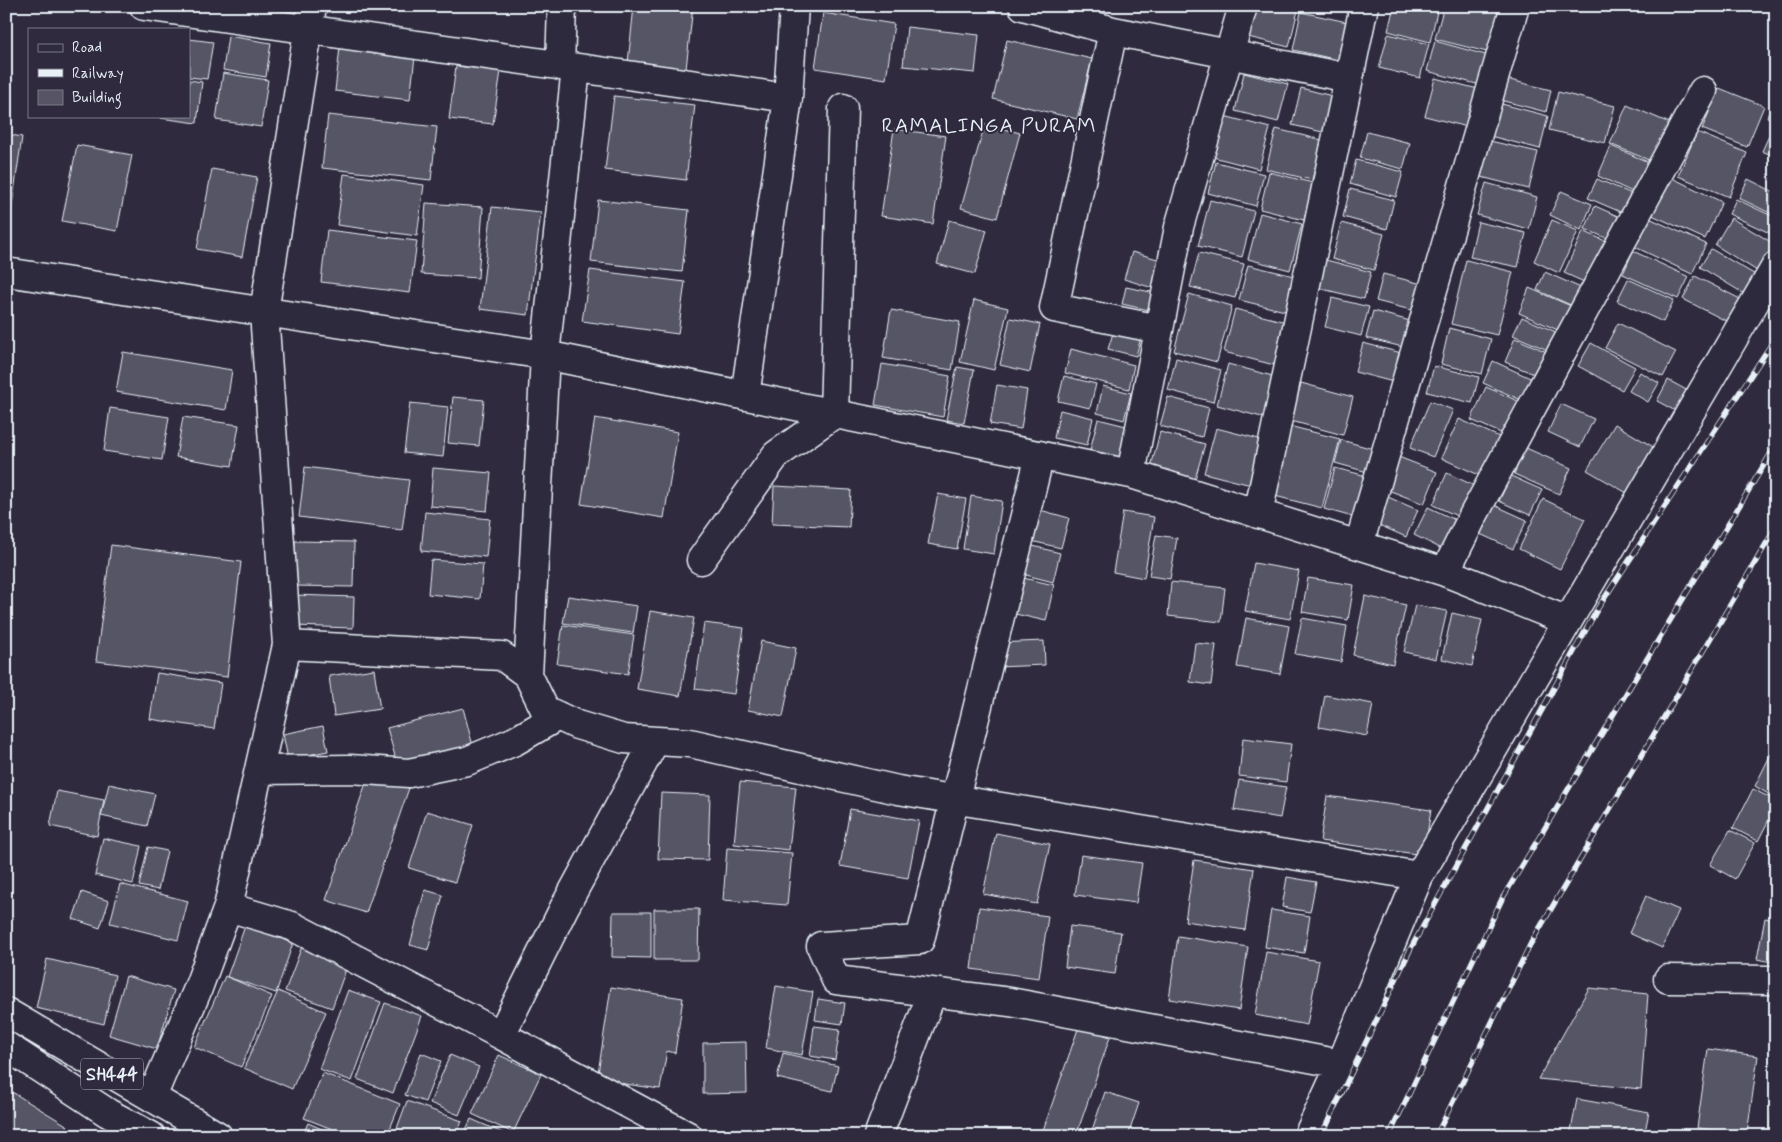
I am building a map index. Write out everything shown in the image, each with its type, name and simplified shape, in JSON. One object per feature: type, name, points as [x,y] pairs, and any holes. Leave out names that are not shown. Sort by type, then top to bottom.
[{"type":"street","points":[[144,6],[309,18],[568,67],[788,98]]},
{"type":"street","points":[[528,675],[545,355],[568,67],[562,6]]},
{"type":"street","points":[[745,396],[788,98],[794,6]]},
{"type":"street","points":[[1023,6],[1113,31],[1348,78]]},
{"type":"street","points":[[1131,474],[1179,227],[1244,6]]},
{"type":"street","points":[[1258,514],[1364,6]]},
{"type":"street","points":[[1359,545],[1515,6]]},
{"type":"street","points":[[152,1097],[197,991],[228,906],[287,645],[264,312],[309,18]]},
{"type":"street","points":[[1113,31],[1054,308],[1159,329]]},
{"type":"street","points":[[1445,572],[1473,516],[1703,91]]},
{"type":"street","points":[[834,414],[843,108]]},
{"type":"street","points":[[1308,1136],[1341,1064],[1419,876],[1776,266]]},
{"type":"street","points":[[6,272],[545,355],[1131,474],[1445,572],[1568,621]]},
{"type":"street","points":[[701,560],[776,455],[834,414]]},
{"type":"street","points":[[1040,456],[920,940],[821,946],[836,980],[1010,1002],[1341,1064]]},
{"type":"street","points":[[287,645],[502,656],[528,675],[545,710],[577,724],[624,739],[690,743],[898,790],[1419,876]]},
{"type":"street","points":[[260,770],[350,769],[409,773],[467,761],[515,741],[558,716]]},
{"type":"street","points":[[501,1035],[564,908],[655,740]]},
{"type":"street","points":[[228,906],[292,926],[501,1035],[688,1136]]},
{"type":"street","points":[[1668,979],[1776,980]]},
{"type":"street","points":[[878,1136],[932,993]]},
{"type":"street","name":"SH444","points":[[6,1012],[218,1136]]},
{"type":"street","name":"SH444","points":[[6,1046],[108,1113],[150,1136]]},
{"type":"shaded area","points":[[1776,1079],[1776,1136],[1768,1136]]},
{"type":"building","points":[[634,6],[693,6],[686,69],[628,63]]},
{"type":"building","points":[[1190,6],[1215,6],[1213,12]]},
{"type":"building","points":[[1256,6],[1299,6],[1289,47],[1248,37]]},
{"type":"building","points":[[1394,6],[1414,6],[1437,12],[1430,42],[1388,31]]},
{"type":"building","points":[[1444,6],[1503,6],[1491,53],[1435,39]]},
{"type":"building","points":[[1301,12],[1347,22],[1339,60],[1293,50]]},
{"type":"building","points":[[823,13],[894,24],[886,79],[815,68]]},
{"type":"building","points":[[907,27],[979,35],[975,73],[903,66]]},
{"type":"building","points":[[1388,34],[1429,44],[1420,78],[1379,68]]},
{"type":"building","points":[[228,36],[271,43],[266,77],[223,70]]},
{"type":"building","points":[[190,39],[213,42],[207,79],[190,77]]},
{"type":"building","points":[[1007,40],[1092,59],[1077,119],[993,99]]},
{"type":"building","points":[[1435,41],[1493,57],[1484,86],[1427,71]]},
{"type":"building","points":[[340,47],[415,56],[410,100],[335,91]]},
{"type":"building","points":[[456,66],[501,71],[493,124],[449,119]]},
{"type":"building","points":[[223,73],[268,80],[261,127],[216,120]]},
{"type":"building","points":[[1244,73],[1288,84],[1278,122],[1235,111]]},
{"type":"building","points":[[1435,78],[1486,91],[1475,129],[1425,116]]},
{"type":"building","points":[[1506,79],[1551,90],[1546,112],[1500,100]]},
{"type":"building","points":[[190,80],[202,82],[197,123],[160,118],[190,118]]},
{"type":"building","points":[[1301,88],[1336,97],[1327,133],[1292,125]]},
{"type":"building","points":[[1719,88],[1764,106],[1747,147],[1702,129]]},
{"type":"building","points":[[1558,92],[1615,106],[1605,143],[1549,130]]},
{"type":"building","points":[[614,96],[695,105],[686,180],[605,170]]},
{"type":"building","points":[[1774,100],[1776,101],[1776,121],[1767,117]]},
{"type":"building","points":[[1498,103],[1548,116],[1540,149],[1490,136]]},
{"type":"building","points":[[1627,105],[1672,124],[1656,163],[1610,144]]},
{"type":"building","points":[[328,115],[437,127],[431,180],[322,168]]},
{"type":"building","points":[[1224,116],[1270,128],[1259,169],[1213,157]]},
{"type":"building","points":[[985,124],[1020,133],[997,218],[961,208]]},
{"type":"building","points":[[1774,125],[1776,125],[1776,157],[1762,151]]},
{"type":"building","points":[[894,129],[946,136],[933,224],[881,216]]},
{"type":"building","points":[[1276,129],[1322,140],[1312,180],[1266,169]]},
{"type":"building","points":[[1367,132],[1410,143],[1403,169],[1360,158]]},
{"type":"building","points":[[1697,132],[1747,153],[1729,197],[1678,176]]},
{"type":"building","points":[[6,134],[22,137],[7,240],[6,240]]},
{"type":"building","points":[[1490,141],[1538,152],[1529,189],[1481,177]]},
{"type":"building","points":[[77,145],[132,155],[117,231],[62,221]]},
{"type":"building","points":[[1611,146],[1655,165],[1641,196],[1598,176]]},
{"type":"building","points":[[1356,160],[1403,172],[1396,197],[1350,184]]},
{"type":"building","points":[[1216,162],[1264,174],[1256,206],[1208,193]]},
{"type":"building","points":[[212,169],[257,177],[242,257],[197,249]]},
{"type":"building","points":[[1269,172],[1313,183],[1304,220],[1260,209]]},
{"type":"building","points":[[344,174],[424,185],[417,236],[337,225]]},
{"type":"building","points":[[1670,177],[1722,202],[1705,239],[1652,215]]},
{"type":"building","points":[[1597,179],[1639,197],[1630,216],[1588,198]]},
{"type":"building","points":[[1748,179],[1776,193],[1776,216],[1739,198]]},
{"type":"building","points":[[1486,183],[1537,197],[1529,229],[1477,215]]},
{"type":"building","points":[[1350,189],[1394,200],[1387,229],[1343,217]]},
{"type":"building","points":[[1561,191],[1592,204],[1581,230],[1550,215]]},
{"type":"building","points":[[1736,199],[1776,218],[1776,236],[1729,214]]},
{"type":"building","points":[[598,200],[689,210],[682,272],[591,262]]},
{"type":"building","points":[[1210,200],[1254,211],[1242,257],[1198,246]]},
{"type":"building","points":[[426,203],[483,207],[478,278],[421,274]]},
{"type":"building","points":[[1595,206],[1629,221],[1618,243],[1585,229]]},
{"type":"building","points":[[492,207],[541,212],[528,315],[480,309]]},
{"type":"building","points":[[1260,213],[1302,224],[1290,270],[1248,259]]},
{"type":"building","points":[[1649,218],[1706,244],[1692,274],[1635,247]]},
{"type":"building","points":[[1731,218],[1776,245],[1776,251],[1762,274],[1715,245]]},
{"type":"building","points":[[949,220],[987,230],[975,274],[937,264]]},
{"type":"building","points":[[1552,220],[1578,231],[1559,273],[1534,261]]},
{"type":"building","points":[[1478,222],[1526,233],[1518,267],[1470,257]]},
{"type":"building","points":[[1341,223],[1384,234],[1374,270],[1332,259]]},
{"type":"building","points":[[327,230],[417,241],[410,293],[321,282]]},
{"type":"building","points":[[1583,231],[1612,244],[1593,286],[1564,273]]},
{"type":"building","points":[[1711,249],[1759,277],[1748,296],[1700,267]]},
{"type":"building","points":[[1633,251],[1689,277],[1678,299],[1623,274]]},
{"type":"building","points":[[1132,252],[1165,261],[1156,289],[1124,279]]},
{"type":"building","points":[[1199,253],[1244,264],[1235,298],[1190,287]]},
{"type":"building","points":[[1326,260],[1371,272],[1364,299],[1318,288]]},
{"type":"building","points":[[1466,260],[1513,272],[1497,335],[1451,324]]},
{"type":"building","points":[[1248,265],[1294,276],[1285,311],[1239,300]]},
{"type":"building","points":[[590,270],[685,282],[678,334],[582,321]]},
{"type":"building","points":[[1545,272],[1583,289],[1575,307],[1537,290]]},
{"type":"building","points":[[1383,274],[1426,285],[1419,312],[1376,301]]},
{"type":"building","points":[[1695,276],[1744,301],[1732,324],[1683,299]]},
{"type":"building","points":[[1628,279],[1674,300],[1663,322],[1617,301]]},
{"type":"building","points":[[1126,287],[1156,293],[1153,311],[1122,304]]},
{"type":"building","points":[[1529,288],[1578,309],[1567,334],[1519,313]]},
{"type":"building","points":[[1189,294],[1232,306],[1217,362],[1174,351]]},
{"type":"building","points":[[1332,298],[1369,307],[1361,336],[1325,327]]},
{"type":"building","points":[[974,300],[1008,308],[994,370],[960,362]]},
{"type":"building","points":[[1235,309],[1286,322],[1274,365],[1224,352]]},
{"type":"building","points":[[891,310],[960,322],[952,370],[883,358]]},
{"type":"building","points":[[1373,311],[1414,322],[1407,348],[1366,338]]},
{"type":"building","points":[[1522,317],[1565,336],[1557,354],[1513,335]]},
{"type":"building","points":[[1010,318],[1040,324],[1030,372],[1000,365]]},
{"type":"building","points":[[1618,323],[1676,352],[1663,377],[1605,348]]},
{"type":"building","points":[[1449,328],[1491,339],[1482,374],[1441,364]]},
{"type":"building","points":[[1114,330],[1141,337],[1136,356],[1108,349]]},
{"type":"building","points":[[1515,338],[1556,356],[1546,379],[1505,362]]},
{"type":"building","points":[[1363,343],[1409,355],[1401,384],[1355,372]]},
{"type":"building","points":[[1591,343],[1635,367],[1622,390],[1578,366]]},
{"type":"building","points":[[1071,349],[1134,365],[1129,389],[1065,373]]},
{"type":"building","points":[[123,352],[232,370],[226,410],[116,392]]},
{"type":"building","points":[[1176,358],[1221,370],[1213,402],[1168,390]]},
{"type":"building","points":[[1493,361],[1539,382],[1530,404],[1483,383]]},
{"type":"building","points":[[882,364],[950,376],[943,417],[875,405]]},
{"type":"building","points":[[1228,364],[1280,378],[1269,419],[1217,405]]},
{"type":"building","points":[[1434,366],[1479,377],[1472,403],[1427,392]]},
{"type":"building","points":[[957,367],[974,370],[964,423],[946,420]]},
{"type":"building","points":[[1640,372],[1659,383],[1648,402],[1629,391]]},
{"type":"building","points":[[1064,376],[1096,384],[1090,408],[1058,401]]},
{"type":"building","points":[[1668,380],[1692,393],[1681,414],[1657,401]]},
{"type":"building","points":[[1301,383],[1353,397],[1343,435],[1291,421]]},
{"type":"building","points":[[997,385],[1027,390],[1021,429],[990,424]]},
{"type":"building","points":[[1103,386],[1131,393],[1124,420],[1097,413]]},
{"type":"building","points":[[1486,387],[1525,404],[1510,437],[1471,420]]},
{"type":"building","points":[[453,397],[484,400],[479,446],[448,443]]},
{"type":"building","points":[[1168,397],[1209,408],[1202,437],[1160,426]]},
{"type":"building","points":[[1430,401],[1453,410],[1433,457],[1410,448]]},
{"type":"building","points":[[410,403],[448,407],[443,457],[404,453]]},
{"type":"building","points":[[1561,404],[1594,419],[1580,447],[1548,432]]},
{"type":"building","points":[[110,408],[169,417],[162,460],[104,451]]},
{"type":"building","points":[[1060,410],[1093,418],[1087,445],[1054,438]]},
{"type":"building","points":[[183,417],[239,425],[232,466],[176,457]]},
{"type":"building","points":[[595,418],[678,432],[664,518],[581,504]]},
{"type":"building","points":[[1098,419],[1130,427],[1123,458],[1090,450]]},
{"type":"building","points":[[1459,419],[1506,440],[1488,479],[1441,458]]},
{"type":"building","points":[[1615,424],[1655,448],[1627,493],[1587,470]]},
{"type":"building","points":[[1289,426],[1340,439],[1322,508],[1271,495]]},
{"type":"building","points":[[1216,428],[1263,440],[1251,485],[1204,473]]},
{"type":"building","points":[[1160,432],[1205,444],[1195,479],[1151,467]]},
{"type":"building","points":[[1341,440],[1377,450],[1371,473],[1335,463]]},
{"type":"building","points":[[1526,448],[1571,468],[1559,494],[1514,474]]},
{"type":"building","points":[[1396,456],[1437,472],[1424,504],[1383,488]]},
{"type":"building","points":[[305,467],[409,480],[402,530],[299,517]]},
{"type":"building","points":[[433,468],[491,473],[487,511],[430,506]]},
{"type":"building","points":[[1335,468],[1371,477],[1360,519],[1324,509]]},
{"type":"building","points":[[1447,473],[1479,488],[1464,519],[1433,505]]},
{"type":"building","points":[[1511,476],[1542,490],[1530,515],[1499,501]]},
{"type":"building","points":[[774,486],[851,490],[849,527],[772,524]]},
{"type":"building","points":[[938,494],[966,499],[957,549],[928,544]]},
{"type":"building","points":[[1381,494],[1418,510],[1406,537],[1370,521]]},
{"type":"building","points":[[971,496],[1002,501],[994,554],[963,549]]},
{"type":"building","points":[[1543,499],[1585,519],[1560,569],[1519,549]]},
{"type":"building","points":[[1494,505],[1527,520],[1513,549],[1480,534]]},
{"type":"building","points":[[1428,507],[1464,524],[1450,553],[1414,535]]},
{"type":"building","points":[[1040,510],[1069,518],[1061,548],[1031,541]]},
{"type":"building","points":[[425,512],[490,519],[486,557],[421,551]]},
{"type":"building","points":[[1123,512],[1154,517],[1144,578],[1113,572]]},
{"type":"building","points":[[1156,535],[1177,538],[1170,579],[1149,576]]},
{"type":"building","points":[[295,541],[354,542],[353,587],[294,586]]},
{"type":"building","points":[[111,545],[241,562],[227,677],[96,661]]},
{"type":"building","points":[[1029,545],[1060,553],[1053,582],[1022,574]]},
{"type":"building","points":[[431,560],[483,564],[480,599],[428,594]]},
{"type":"building","points":[[1254,563],[1299,571],[1290,619],[1245,611]]},
{"type":"building","points":[[1019,577],[1054,585],[1046,621],[1011,613]]},
{"type":"building","points":[[1308,578],[1354,585],[1348,620],[1302,612]]},
{"type":"building","points":[[1171,582],[1225,588],[1221,622],[1168,616]]},
{"type":"building","points":[[294,595],[354,597],[353,628],[293,626]]},
{"type":"building","points":[[568,596],[637,606],[633,633],[563,623]]},
{"type":"building","points":[[1365,596],[1406,605],[1393,664],[1353,655]]},
{"type":"building","points":[[1415,605],[1447,611],[1436,659],[1404,652]]},
{"type":"building","points":[[650,611],[694,618],[680,696],[637,689]]},
{"type":"building","points":[[1452,613],[1482,620],[1472,666],[1442,659]]},
{"type":"building","points":[[1246,618],[1289,626],[1280,674],[1237,667]]},
{"type":"building","points":[[1302,618],[1347,626],[1341,662],[1295,654]]},
{"type":"building","points":[[704,623],[744,628],[734,694],[695,689]]},
{"type":"building","points":[[563,625],[634,635],[628,674],[557,664]]},
{"type":"building","points":[[761,641],[796,648],[783,717],[748,710]]},
{"type":"building","points":[[1044,641],[1045,665],[997,667],[996,643]]},
{"type":"building","points":[[1195,643],[1216,645],[1211,685],[1190,682]]},
{"type":"building","points":[[374,669],[380,709],[334,716],[329,676]]},
{"type":"building","points":[[157,673],[221,683],[214,729],[150,719]]},
{"type":"building","points":[[1325,695],[1373,704],[1367,736],[1319,727]]},
{"type":"building","points":[[463,708],[474,750],[399,770],[387,728]]},
{"type":"building","points":[[323,726],[328,751],[288,759],[283,734]]},
{"type":"building","points":[[1243,738],[1291,744],[1286,782],[1239,776]]},
{"type":"building","points":[[1771,754],[1776,756],[1776,784],[1770,795],[1755,786]]},
{"type":"building","points":[[369,774],[409,788],[366,913],[326,900]]},
{"type":"building","points":[[1239,780],[1286,787],[1280,818],[1234,810]]},
{"type":"building","points":[[740,782],[796,787],[789,850],[734,844]]},
{"type":"building","points":[[109,784],[155,794],[147,826],[101,816]]},
{"type":"building","points":[[1753,789],[1776,801],[1776,806],[1758,841],[1733,828]]},
{"type":"building","points":[[57,791],[104,800],[97,836],[50,826]]},
{"type":"building","points":[[661,793],[710,795],[708,860],[658,859]]},
{"type":"building","points":[[1327,796],[1431,810],[1424,855],[1320,841]]},
{"type":"building","points":[[850,809],[919,821],[908,878],[840,866]]},
{"type":"building","points":[[427,811],[473,825],[455,882],[409,868]]},
{"type":"building","points":[[1730,830],[1755,843],[1735,879],[1710,865]]},
{"type":"building","points":[[996,833],[1050,844],[1037,904],[983,894]]},
{"type":"building","points":[[103,838],[141,846],[133,884],[95,875]]},
{"type":"building","points":[[148,847],[167,851],[158,890],[139,886]]},
{"type":"building","points":[[727,848],[792,853],[787,905],[723,900]]},
{"type":"building","points":[[1081,855],[1142,863],[1136,903],[1075,895]]},
{"type":"building","points":[[1194,860],[1254,869],[1245,930],[1185,921]]},
{"type":"building","points":[[1287,877],[1316,882],[1310,912],[1282,907]]},
{"type":"building","points":[[120,884],[188,901],[178,940],[110,923]]},
{"type":"building","points":[[425,890],[443,895],[428,950],[410,945]]},
{"type":"building","points":[[82,892],[109,901],[100,928],[73,919]]},
{"type":"building","points":[[1646,896],[1679,910],[1662,948],[1629,933]]},
{"type":"building","points":[[979,907],[1048,916],[1039,978],[971,969]]},
{"type":"building","points":[[654,909],[699,909],[698,960],[654,960]]},
{"type":"building","points":[[1271,910],[1310,916],[1304,953],[1265,947]]},
{"type":"building","points":[[613,912],[651,912],[651,958],[612,957]]},
{"type":"building","points":[[1765,918],[1776,920],[1776,963],[1757,959]]},
{"type":"building","points":[[245,926],[293,943],[276,993],[227,977]]},
{"type":"building","points":[[1070,926],[1121,932],[1115,974],[1065,967]]},
{"type":"building","points":[[1178,936],[1248,947],[1239,1010],[1169,999]]},
{"type":"building","points":[[304,941],[350,958],[332,1008],[285,991]]},
{"type":"building","points":[[1266,952],[1319,961],[1307,1025],[1255,1015]]},
{"type":"building","points":[[47,959],[115,975],[104,1024],[36,1008]]},
{"type":"building","points":[[126,976],[174,990],[157,1049],[109,1035]]},
{"type":"building","points":[[225,976],[272,996],[241,1067],[194,1047]]},
{"type":"building","points":[[776,986],[813,992],[802,1055],[766,1048]]},
{"type":"building","points":[[611,987],[683,998],[675,1053],[667,1051],[660,1089],[597,1080]]},
{"type":"building","points":[[1589,988],[1648,994],[1641,1089],[1538,1079]]},
{"type":"building","points":[[348,990],[381,1002],[352,1081],[319,1069]]},
{"type":"building","points":[[278,991],[326,1012],[292,1089],[244,1068]]},
{"type":"building","points":[[818,999],[845,1003],[842,1024],[815,1020]]},
{"type":"building","points":[[385,1003],[422,1016],[393,1093],[357,1079]]},
{"type":"building","points":[[814,1026],[840,1029],[835,1060],[810,1056]]},
{"type":"building","points":[[1079,1026],[1110,1037],[1076,1136],[1041,1136]]},
{"type":"building","points":[[746,1042],[747,1093],[703,1094],[703,1043]]},
{"type":"building","points":[[1708,1049],[1758,1056],[1747,1134],[1697,1128]]},
{"type":"building","points":[[421,1053],[441,1061],[425,1102],[405,1095]]},
{"type":"building","points":[[783,1053],[838,1066],[832,1091],[777,1078]]},
{"type":"building","points":[[450,1055],[479,1067],[459,1115],[430,1103]]},
{"type":"building","points":[[499,1055],[541,1074],[513,1133],[472,1114]]},
{"type":"building","points":[[323,1073],[400,1104],[387,1136],[350,1136],[304,1118]]},
{"type":"building","points":[[12,1092],[68,1126],[62,1136],[6,1136],[6,1101]]},
{"type":"building","points":[[1105,1092],[1139,1103],[1128,1136],[1090,1136]]},
{"type":"building","points":[[1577,1099],[1649,1112],[1644,1136],[1570,1136]]},
{"type":"building","points":[[407,1101],[462,1121],[456,1136],[407,1136],[396,1131]]},
{"type":"building","points":[[471,1119],[510,1136],[463,1136]]},
{"type":"building","points":[[308,1123],[338,1136],[302,1136]]},
{"type":"railway","points":[[1321,1136],[1411,948],[1598,608],[1776,337]]},
{"type":"railway","points":[[1389,1136],[1502,899],[1776,445]]},
{"type":"railway","points":[[1436,1136],[1531,943],[1776,527]]},
{"type":"district","name":"RAMALINGA PURAM","points":[[989,125]]}]
